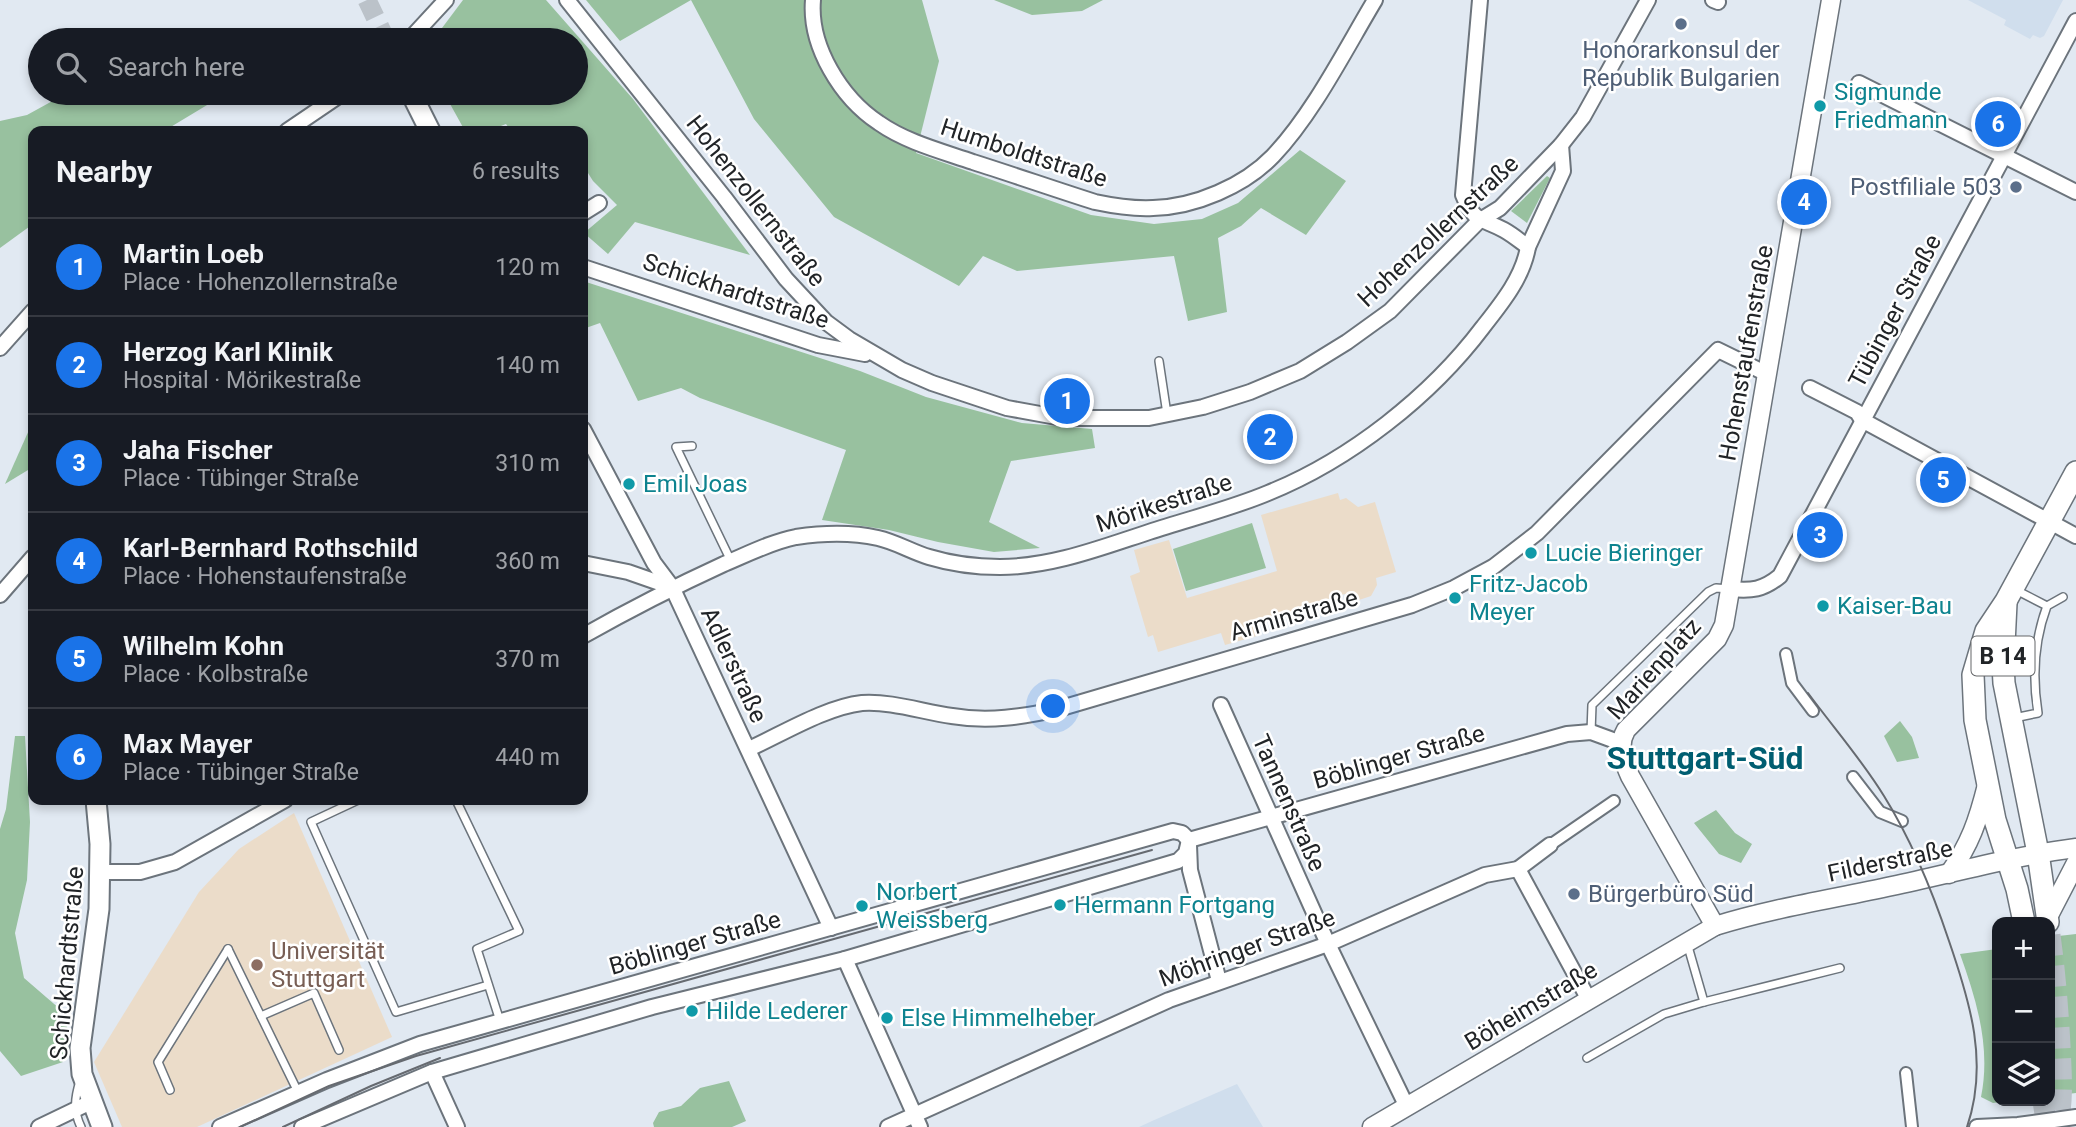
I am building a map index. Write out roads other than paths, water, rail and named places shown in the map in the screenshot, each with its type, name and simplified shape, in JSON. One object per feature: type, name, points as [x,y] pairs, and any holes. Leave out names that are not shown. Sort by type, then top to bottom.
[{"type":"main road","points":[[417,105],[428,126]]},
{"type":"main road","name":"B 14","points":[[2023,917],[2017,889],[1997,828],[1975,720],[1973,675],[1986,631],[2010,595],[2076,472]]},
{"type":"main road","name":"B 14","points":[[2010,595],[2003,665],[2009,714],[2038,853],[2048,917]]},
{"type":"main road","name":"B 14","points":[[1973,696],[1980,694],[2009,714]]},
{"type":"main road","name":"Schickhardtstraße","points":[[96,805],[101,872],[99,909],[80,1048],[83,1105],[102,1127]]},
{"type":"street","points":[[420,28],[446,0]]},
{"type":"street","name":"Hohenzollernstraße","points":[[567,0],[805,301],[826,321],[875,356],[932,383],[1007,408],[1062,418],[1149,418],[1203,407],[1250,392],[1300,371],[1390,311],[1479,221],[1500,208],[1561,145]]},
{"type":"street","name":"Humboldtstraße","points":[[813,0],[815,31],[825,58],[838,82],[878,123],[910,139],[1095,202],[1125,208],[1156,208],[1188,203],[1220,191],[1248,176],[1272,158],[1309,109],[1375,0]]},
{"type":"street","points":[[1480,0],[1464,195],[1469,211],[1479,221],[1503,229],[1528,247]]},
{"type":"street","points":[[1561,145],[1583,117],[1648,0]]},
{"type":"street","name":"Hohenstaufenstraße","points":[[1730,589],[1831,0]]},
{"type":"street","name":"Tübinger Straße","points":[[1730,589],[1763,589],[1780,576],[2076,21]]},
{"type":"street","points":[[1859,83],[2076,192]]},
{"type":"street","points":[[294,126],[326,105]]},
{"type":"street","name":"Mörikestraße","points":[[588,633],[672,587],[766,546],[792,538],[821,534],[854,534],[880,538],[930,558],[968,566],[1002,567],[1048,562],[1092,551],[1269,493],[1321,467],[1369,436],[1450,368],[1509,293],[1563,171],[1561,145]]},
{"type":"street","points":[[588,210],[599,203]]},
{"type":"street","name":"Schickhardtstraße","points":[[588,269],[818,345],[875,356]]},
{"type":"street","points":[[0,348],[28,317]]},
{"type":"street","name":"Arminstraße","points":[[749,750],[826,713],[854,704],[866,703],[956,717],[1023,717],[1412,605],[1454,588],[1493,567],[1537,533],[1718,350],[1767,374]]},
{"type":"street","points":[[1810,388],[1857,412],[1862,420],[2076,536]]},
{"type":"street","name":"Adlerstraße","points":[[588,439],[654,564],[672,587],[831,928]]},
{"type":"street","points":[[0,595],[28,563]]},
{"type":"street","points":[[588,564],[628,572],[672,587]]},
{"type":"street","name":"Marienplatz","points":[[1715,926],[1630,776],[1623,760],[1621,743],[1626,730],[1717,639],[1724,625],[1730,589]]},
{"type":"street","points":[[1786,654],[1792,683],[1813,711]]},
{"type":"street","name":"Tannenstraße","points":[[1221,705],[1328,944],[1408,1107]]},
{"type":"street","name":"Böblinger Straße","points":[[1189,840],[1567,734],[1591,733],[1621,743]]},
{"type":"street","points":[[1853,777],[1880,812],[1902,821]]},
{"type":"street","points":[[1949,874],[1975,829],[1988,780]]},
{"type":"street","name":"Möhringer Straße","points":[[888,1127],[918,1121],[1169,1000],[1328,944],[1485,875],[1518,869],[1545,853],[1614,801]]},
{"type":"street","points":[[101,872],[140,872],[174,862],[276,805]]},
{"type":"street","name":"Böblinger Straße","points":[[220,1127],[298,1092],[420,1044],[1173,831],[1182,833],[1189,840]]},
{"type":"street","points":[[1189,840],[1190,870],[1219,981]]},
{"type":"street","name":"Böblinger Straße","points":[[302,1127],[432,1072],[652,1007],[845,958],[1178,860],[1186,853],[1189,840]]},
{"type":"street","name":"Filderstraße","points":[[1715,926],[1752,915],[2038,853],[2076,848]]},
{"type":"street","points":[[2053,917],[2076,863]]},
{"type":"street","points":[[1518,869],[1589,1000]]},
{"type":"street","name":"Böheimstraße","points":[[1372,1127],[1715,926]]},
{"type":"street","points":[[845,958],[918,1121]]},
{"type":"street","points":[[432,1072],[457,1127]]},
{"type":"street","points":[[1906,1073],[1912,1127]]},
{"type":"street","points":[[39,1127],[83,1105]]},
{"type":"street","points":[[1977,1127],[2018,1126],[2076,1117]]},
{"type":"lane","points":[[1159,361],[1167,414]]},
{"type":"lane","points":[[692,446],[676,447],[731,561]]},
{"type":"lane","points":[[1591,733],[1592,705],[1708,592],[1716,588],[1730,589]]},
{"type":"lane","points":[[2010,595],[2048,606]]},
{"type":"lane","points":[[2009,714],[2038,713],[2034,668],[2039,628],[2048,606],[2063,597]]},
{"type":"lane","points":[[2003,665],[2034,668]]},
{"type":"lane","points":[[347,805],[311,822],[396,1012],[488,985]]},
{"type":"lane","points":[[458,805],[519,931],[477,949],[500,1021]]},
{"type":"lane","points":[[1686,942],[1704,1002]]},
{"type":"lane","points":[[170,1090],[158,1062],[228,948],[298,1092]]},
{"type":"lane","points":[[1587,1058],[1664,1014],[1840,968]]},
{"type":"lane","points":[[261,1016],[314,993],[338,1050]]},
{"type":"lane","points":[[81,1127],[83,1105]]},
{"type":"tunnel","points":[[367,0],[380,28]]},
{"type":"tunnel","points":[[2055,980],[2061,1076],[2061,1107],[2057,1127]]},
{"type":"tunnel","points":[[2044,1106],[2047,1127]]},
{"type":"tram line","points":[[1808,693],[1884,796],[1921,866],[1936,903],[1964,987],[1974,1033],[1976,1080],[1967,1127]]},
{"type":"tram line","points":[[240,1127],[329,1086],[416,1056],[1152,850]]},
{"type":"tram line","points":[[283,1127],[371,1086],[440,1058]]},
{"type":"place","name":"Honorarkonsul der Republik Bulgarien","points":[[1681,24]]},
{"type":"place","name":"Sigmunde Friedmann","points":[[1820,106]]},
{"type":"place","name":"Max Mayer","points":[[1998,124]]},
{"type":"place","name":"Postfiliale 503","points":[[2016,187]]},
{"type":"place","name":"Karl-Bernhard Rothschild","points":[[1804,202]]},
{"type":"place","name":"Martin Loeb","points":[[1067,401]]},
{"type":"place","name":"Herzog Karl Klinik","points":[[1270,437]]},
{"type":"place","name":"Wilhelm Kohn","points":[[1943,480]]},
{"type":"place","name":"Emil Joas","points":[[629,484]]},
{"type":"place","name":"Jaha Fischer","points":[[1820,535]]},
{"type":"place","name":"Lucie Bieringer","points":[[1531,553]]},
{"type":"place","name":"Fritz-Jacob Meyer","points":[[1455,598]]},
{"type":"place","name":"Kaiser-Bau","points":[[1823,606]]},
{"type":"place","name":"Bürgerbüro Süd","points":[[1574,894]]},
{"type":"place","name":"Hermann Fortgang","points":[[1060,905]]},
{"type":"place","name":"Norbert Weissberg","points":[[862,906]]},
{"type":"place","name":"Universität Stuttgart","points":[[257,965]]},
{"type":"place","name":"Hilde Lederer","points":[[692,1011]]},
{"type":"place","name":"Else Himmelheber","points":[[887,1018]]},
{"type":"district","name":"Stuttgart-Süd","points":[[1705,758]]}]
